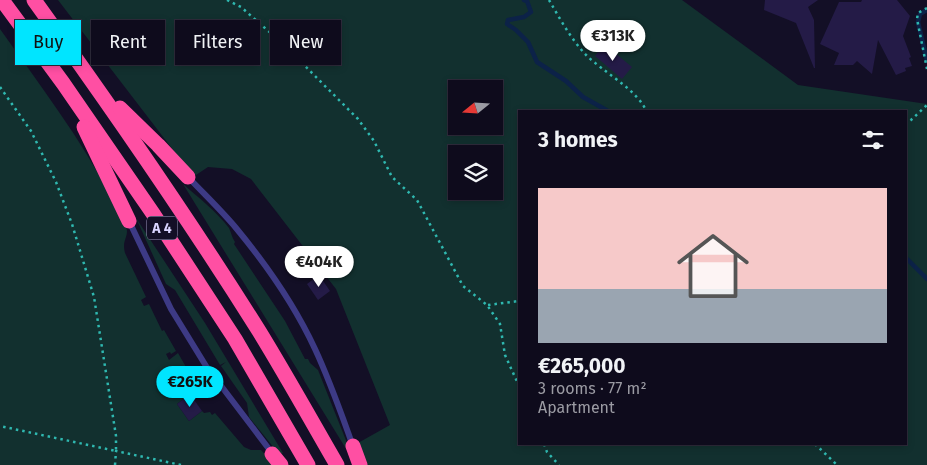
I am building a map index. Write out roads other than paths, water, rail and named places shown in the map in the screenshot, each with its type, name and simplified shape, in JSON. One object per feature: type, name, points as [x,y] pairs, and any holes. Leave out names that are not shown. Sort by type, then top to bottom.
[{"type":"highway","name":"A 4","points":[[2,0],[63,83],[154,215],[235,339],[308,465]]},
{"type":"highway","name":"A 4","points":[[34,0],[94,82],[168,190],[253,323],[337,465]]},
{"type":"highway","points":[[94,82],[158,144],[188,177]]},
{"type":"highway","points":[[63,83],[129,221]]},
{"type":"highway","points":[[353,446],[360,465]]},
{"type":"lane","points":[[188,177],[235,227],[262,261],[285,296],[314,347],[331,385],[353,446]]},
{"type":"lane","points":[[129,221],[171,309],[206,366],[277,460]]},
{"type":"waterway","points":[[524,0],[527,1],[531,12],[524,17],[508,20],[507,24],[528,42],[537,62],[566,81],[583,97],[606,110]]},
{"type":"waterway","points":[[927,10],[920,14],[918,22],[927,61]]},
{"type":"waterway","points":[[907,259],[927,279]]}]
